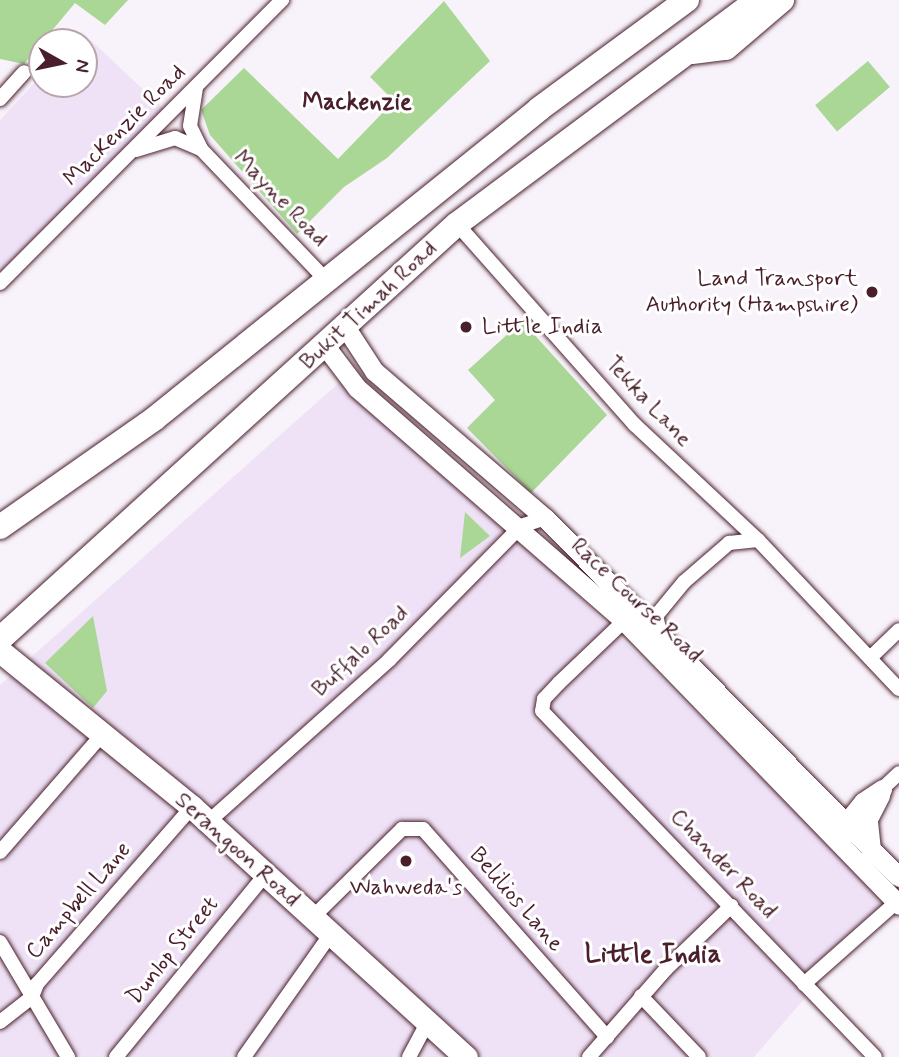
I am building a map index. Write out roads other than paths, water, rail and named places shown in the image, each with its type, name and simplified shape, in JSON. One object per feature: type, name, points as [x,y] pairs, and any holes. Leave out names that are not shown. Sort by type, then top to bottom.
[{"type":"highway","name":"Bukit Timah Road","points":[[0,527],[155,419],[559,93],[687,0]]},
{"type":"highway","name":"Bukit Timah Road","points":[[0,639],[326,347],[457,224],[692,52],[758,0]]},
{"type":"highway","points":[[692,52],[726,48],[782,0]]},
{"type":"main road","name":"Serangoon Road","points":[[0,651],[98,738],[200,815],[466,1057]]},
{"type":"street","name":"MacKenzie Road","points":[[0,284],[282,0]]},
{"type":"street","points":[[0,99],[24,72]]},
{"type":"street","name":"Mayne Road","points":[[196,86],[190,126],[201,149],[327,281]]},
{"type":"street","name":"Mayne Road","points":[[131,151],[175,138],[201,149]]},
{"type":"street","name":"Tekka Lane","points":[[457,224],[635,425],[758,540],[899,689]]},
{"type":"street","name":"Race Course Road","points":[[346,328],[374,371],[545,518],[627,611],[862,852],[898,903]]},
{"type":"street","name":"Race Course Road","points":[[326,347],[357,388],[521,526],[627,611],[660,632],[846,823]]},
{"type":"street","points":[[421,442],[435,426]]},
{"type":"street","name":"Buffalo Road","points":[[200,815],[389,660],[521,526],[545,518]]},
{"type":"street","points":[[660,632],[656,616],[684,582],[729,543],[758,540]]},
{"type":"street","name":"Chander Road","points":[[627,611],[542,702],[544,713],[876,1057]]},
{"type":"street","points":[[870,658],[899,630]]},
{"type":"street","points":[[0,841],[85,747],[98,738]]},
{"type":"street","points":[[0,852],[98,738]]},
{"type":"street","points":[[882,789],[869,810],[862,852],[845,839],[846,823],[863,802],[899,773]]},
{"type":"street","points":[[814,791],[863,802]]},
{"type":"street","name":"Campbell Lane","points":[[0,1022],[32,997],[37,984],[200,815]]},
{"type":"street","name":"Belilios Lane","points":[[312,918],[402,829],[417,827],[607,1037]]},
{"type":"street","name":"Race Course Road","points":[[862,852],[899,877]]},
{"type":"street","name":"Dunlop Street","points":[[116,1057],[265,875]]},
{"type":"street","points":[[804,984],[898,903]]},
{"type":"street","points":[[589,1057],[641,996],[731,906]]},
{"type":"street","points":[[243,1057],[330,935]]},
{"type":"street","points":[[0,943],[68,1057]]},
{"type":"street","points":[[641,996],[699,1057]]},
{"type":"street","points":[[409,1057],[428,1022]]},
{"type":"place","name":"Land Transport Authority (Hampshire)","points":[[872,292]]},
{"type":"place","name":"Little India","points":[[466,327]]},
{"type":"place","name":"Wahweda's","points":[[406,861]]},
{"type":"district","name":"Mackenzie","points":[[357,103]]},
{"type":"district","name":"Little India","points":[[653,956]]}]
